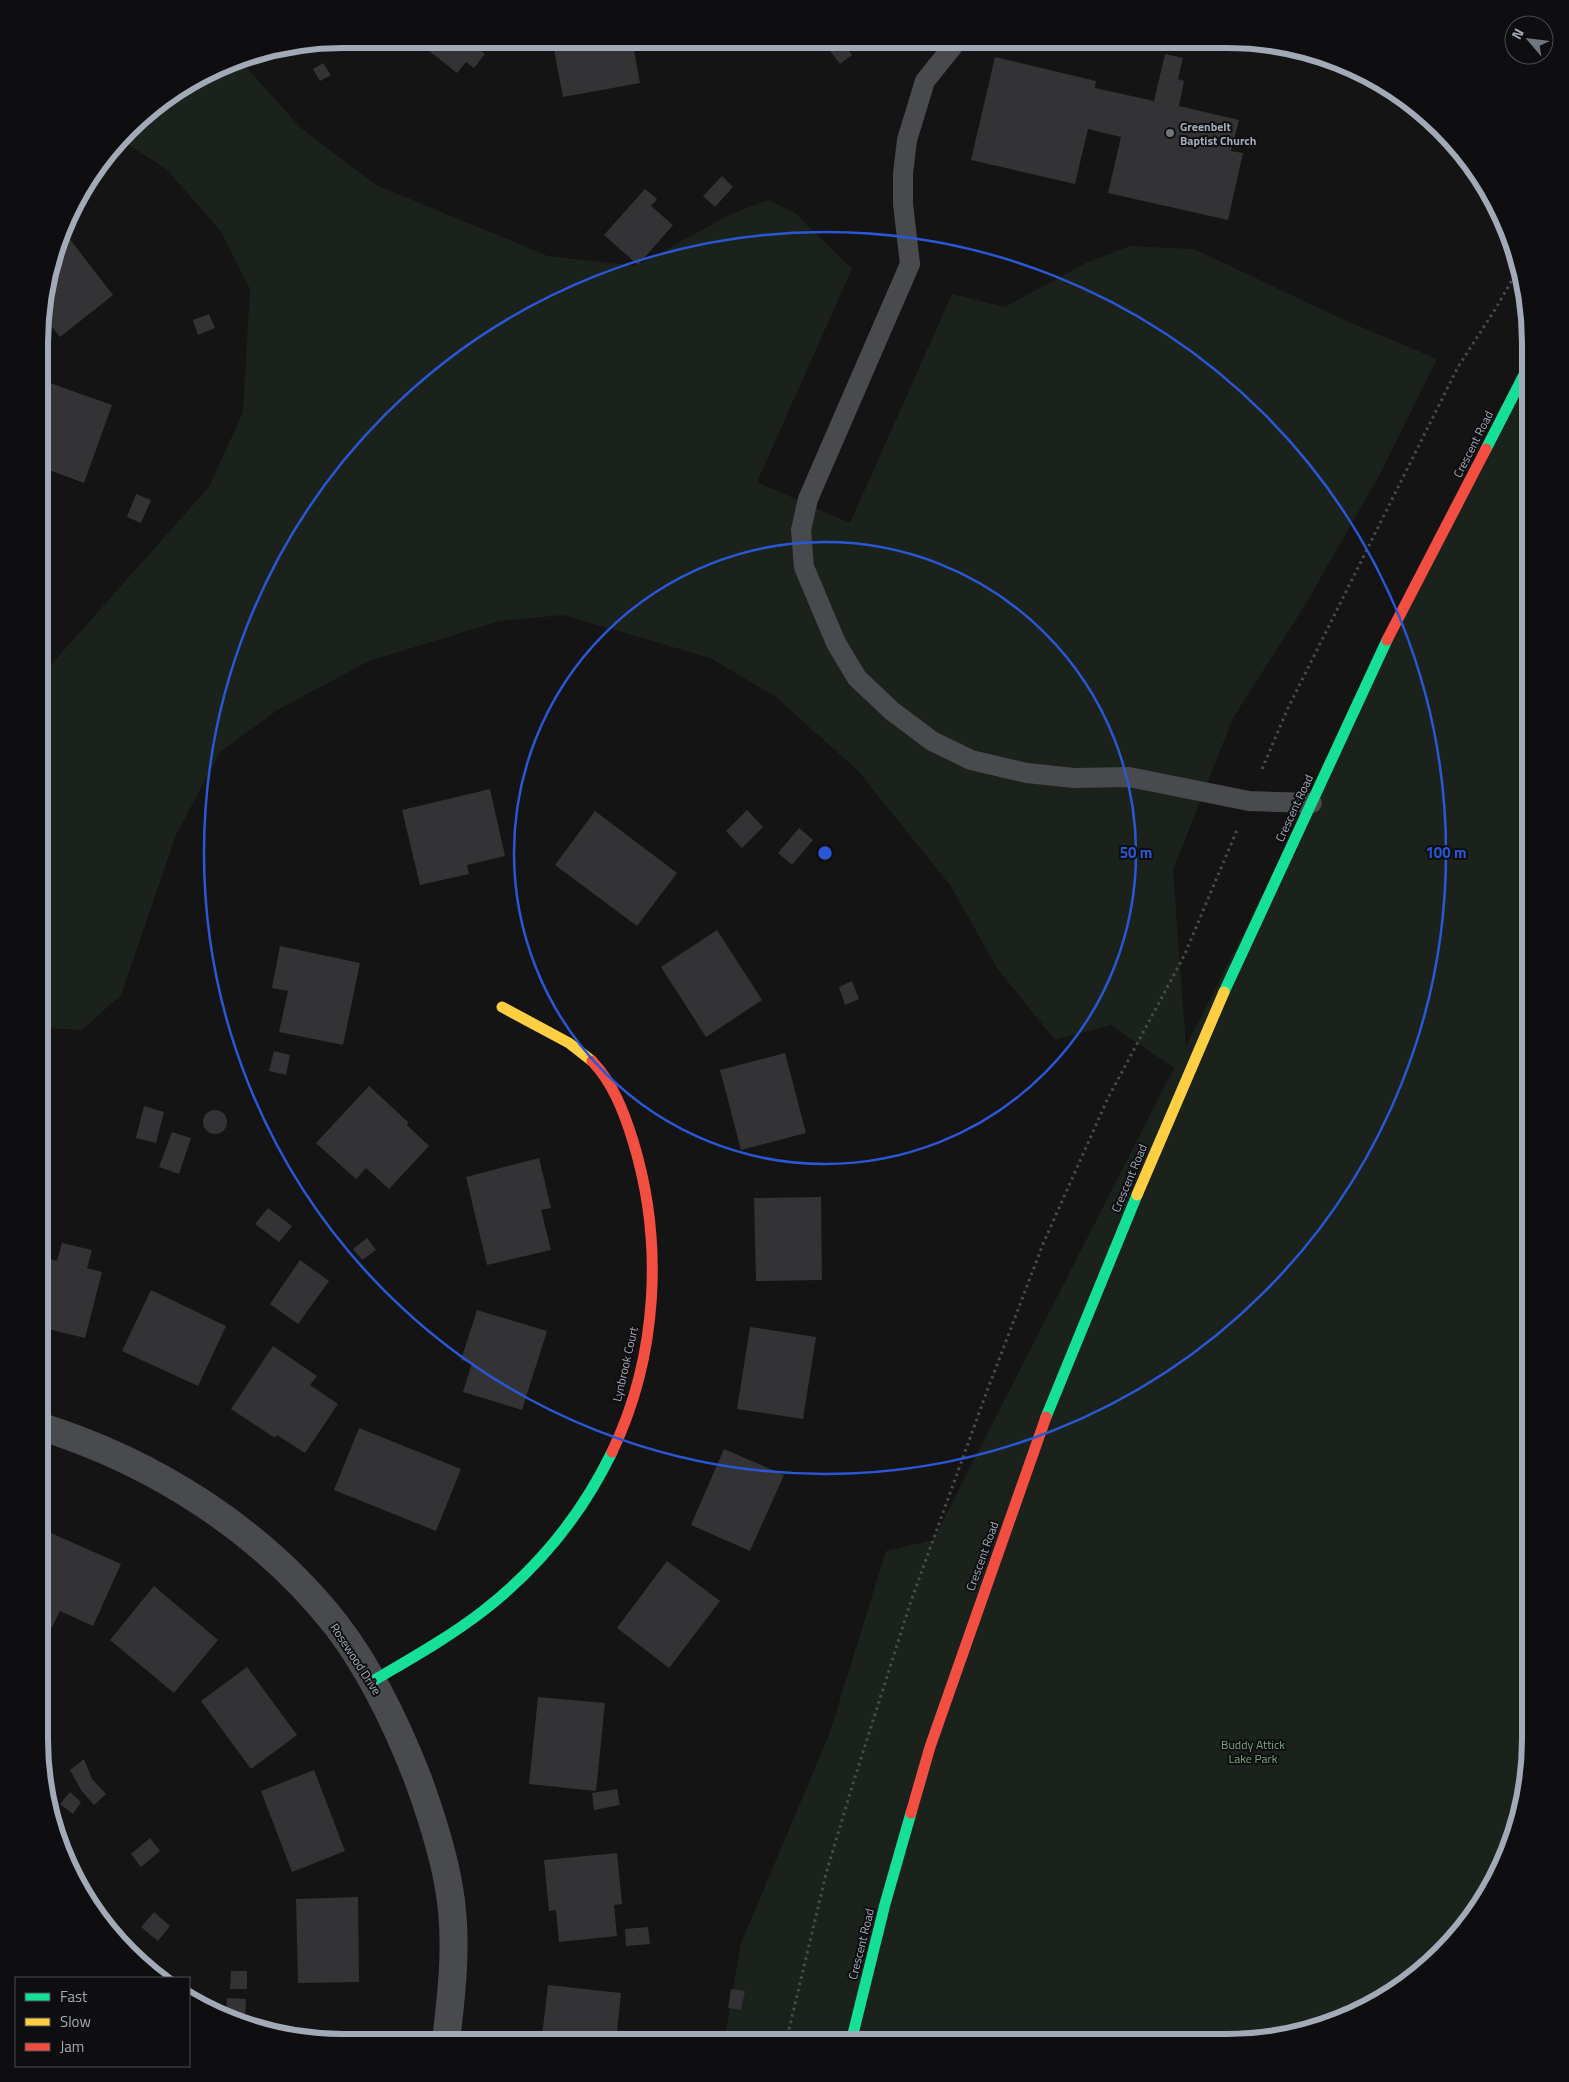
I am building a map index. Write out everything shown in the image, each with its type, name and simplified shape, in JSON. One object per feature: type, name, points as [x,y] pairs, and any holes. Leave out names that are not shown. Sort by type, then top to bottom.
[{"type":"street","name":"Crescent Road","points":[[853,2034],[885,1904],[930,1747],[1047,1416],[1144,1178],[1217,1009],[1374,665],[1522,378]]},
{"type":"street","name":"Lynbrook Court","points":[[373,1681],[474,1618],[514,1586],[570,1523],[593,1490],[611,1455],[630,1407],[642,1358],[651,1308],[654,1243],[639,1152],[620,1104],[602,1072],[585,1054],[502,1008]]},
{"type":"street","name":"Rosewood Drive","points":[[48,1429],[125,1459],[198,1499],[236,1526],[290,1574],[337,1626],[373,1681],[401,1735],[437,1836],[450,1889],[454,1937],[453,1981],[447,2034]]},
{"type":"lane","points":[[951,48],[925,81],[907,140],[903,174],[905,231],[910,264],[808,499],[801,530],[804,567],[836,643],[857,678],[892,711],[932,741],[971,760],[1026,773],[1074,778],[1129,777],[1249,801],[1312,803]]},
{"type":"path","points":[[788,2034],[826,1874],[911,1601],[987,1391],[1043,1244],[1108,1098],[1184,956],[1288,708],[1458,367],[1514,277]]},
{"type":"green space","name":"Buddy Attick Lake Park","points":[[244,65],[301,128],[376,185],[548,256],[636,266],[731,214],[768,200],[795,213],[852,269],[757,482],[850,523],[952,294],[1005,307],[1088,262],[1130,246],[1194,249],[1340,318],[1437,359],[1380,474],[1305,605],[1233,718],[1173,870],[1186,1046],[1522,388],[1521,1759],[1516,1797],[1506,1834],[1482,1887],[1461,1919],[1435,1948],[1406,1974],[1390,1985],[1357,2004],[1321,2019],[1284,2029],[1246,2034],[725,2034],[741,1943],[829,1735],[886,1551],[933,1540],[1174,1068],[1111,1025],[1055,1040],[997,968],[950,885],[858,771],[776,697],[710,658],[563,615],[500,621],[369,661],[279,709],[220,752],[176,835],[121,995],[82,1030],[48,1028],[48,669],[209,487],[243,412],[250,289],[220,230],[166,169],[126,143],[163,108],[179,97],[212,78]]},
{"type":"building","points":[[425,48],[477,48],[485,54],[474,68],[466,62],[457,73]]},
{"type":"building","points":[[554,48],[633,48],[640,83],[563,97]]},
{"type":"building","points":[[828,48],[847,48],[852,55],[840,64]]},
{"type":"building","name":"Greenbelt Baptist Church","points":[[1165,54],[1183,58],[1178,79],[1184,81],[1179,106],[1239,120],[1231,151],[1243,153],[1228,220],[1108,193],[1121,137],[1088,129],[1075,184],[971,160],[995,57],[1096,81],[1095,88],[1154,101]]},
{"type":"building","points":[[323,63],[331,75],[320,81],[313,69]]},
{"type":"building","points":[[722,176],[733,187],[715,207],[703,196]]},
{"type":"building","points":[[645,189],[657,199],[651,206],[673,225],[638,265],[604,235]]},
{"type":"building","points":[[67,236],[113,295],[60,337],[48,322],[53,285]]},
{"type":"building","points":[[209,314],[215,328],[198,335],[193,320]]},
{"type":"building","points":[[50,383],[112,405],[84,483],[48,470],[48,388]]},
{"type":"building","points":[[136,494],[151,500],[141,523],[127,517]]},
{"type":"building","points":[[490,789],[505,856],[467,865],[469,874],[420,885],[402,810]]},
{"type":"building","points":[[747,810],[763,827],[742,848],[726,831]]},
{"type":"building","points":[[595,811],[677,873],[637,926],[555,865]]},
{"type":"building","points":[[799,828],[813,840],[792,865],[778,853]]},
{"type":"building","points":[[717,930],[762,1000],[706,1037],[661,967]]},
{"type":"building","points":[[280,946],[360,963],[343,1045],[279,1032],[288,991],[272,988]]},
{"type":"building","points":[[852,981],[859,999],[845,1005],[839,987]]},
{"type":"building","points":[[274,1051],[290,1055],[286,1075],[269,1071]]},
{"type":"building","points":[[785,1053],[806,1133],[741,1150],[720,1070]]},
{"type":"building","points":[[369,1086],[408,1122],[407,1125],[429,1146],[389,1189],[366,1168],[356,1179],[316,1143]]},
{"type":"building","points":[[144,1106],[164,1112],[156,1143],[136,1138]]},
{"type":"building","points":[[215,1110],[224,1113],[227,1122],[224,1131],[215,1134],[206,1131],[203,1122],[206,1113]]},
{"type":"building","points":[[172,1132],[191,1138],[179,1174],[159,1167]]},
{"type":"building","points":[[539,1158],[551,1208],[541,1210],[551,1250],[487,1265],[466,1177]]},
{"type":"building","points":[[821,1197],[822,1280],[756,1281],[754,1198]]},
{"type":"building","points":[[268,1208],[292,1226],[279,1242],[255,1224]]},
{"type":"building","points":[[367,1238],[376,1250],[362,1260],[353,1249]]},
{"type":"building","points":[[62,1243],[92,1250],[87,1268],[102,1272],[85,1338],[48,1329],[48,1258],[57,1261]]},
{"type":"building","points":[[300,1260],[329,1281],[298,1324],[270,1304]]},
{"type":"building","points":[[151,1290],[226,1326],[198,1386],[122,1351]]},
{"type":"building","points":[[477,1310],[547,1331],[522,1410],[463,1392],[472,1363],[461,1360]]},
{"type":"building","points":[[750,1327],[816,1337],[803,1419],[737,1409]]},
{"type":"building","points":[[273,1346],[317,1376],[310,1385],[338,1404],[305,1453],[277,1435],[275,1438],[231,1409]]},
{"type":"building","points":[[359,1428],[461,1469],[436,1531],[334,1490]]},
{"type":"building","points":[[724,1449],[784,1475],[750,1551],[691,1525]]},
{"type":"building","points":[[48,1532],[121,1564],[93,1626],[60,1611],[51,1629],[48,1628]]},
{"type":"building","points":[[667,1561],[720,1601],[669,1668],[617,1628]]},
{"type":"building","points":[[154,1586],[218,1640],[174,1693],[110,1640]]},
{"type":"building","points":[[247,1667],[297,1735],[251,1769],[201,1701]]},
{"type":"building","points":[[538,1697],[605,1703],[596,1791],[529,1784]]},
{"type":"building","points":[[84,1759],[92,1779],[106,1794],[94,1805],[81,1790],[70,1770]]},
{"type":"building","points":[[314,1770],[345,1851],[292,1872],[261,1791]]},
{"type":"building","points":[[617,1789],[620,1805],[594,1810],[592,1793]]},
{"type":"building","points":[[70,1792],[81,1802],[73,1814],[60,1804]]},
{"type":"building","points":[[150,1838],[160,1851],[141,1867],[131,1854]]},
{"type":"building","points":[[617,1853],[622,1904],[614,1905],[617,1936],[559,1942],[556,1910],[549,1911],[544,1860]]},
{"type":"building","points":[[358,1897],[359,1982],[298,1983],[296,1899]]},
{"type":"building","points":[[154,1912],[170,1926],[158,1941],[141,1927]]},
{"type":"building","points":[[648,1927],[650,1944],[626,1946],[625,1929]]},
{"type":"building","points":[[231,1971],[247,1971],[247,1989],[230,1989]]},
{"type":"building","points":[[548,1985],[621,1993],[617,2034],[542,2034]]},
{"type":"building","points":[[731,1989],[745,1991],[741,2010],[728,2008]]},
{"type":"building","points":[[227,1998],[246,1999],[245,2018],[226,2011]]},
{"type":"traffic: fast","points":[[1486,449],[1522,379]]},
{"type":"traffic: fast","points":[[1224,992],[1387,640]]},
{"type":"traffic: fast","points":[[1046,1417],[1137,1195]]},
{"type":"traffic: fast","points":[[373,1681],[470,1621],[522,1577],[540,1559],[572,1518],[587,1497],[612,1452]]},
{"type":"traffic: fast","points":[[853,2034],[885,1904],[911,1813]]},
{"type":"traffic: slow","points":[[1137,1195],[1224,992]]},
{"type":"traffic: slow","points":[[502,1007],[569,1043],[592,1061]]},
{"type":"traffic: jam","points":[[1387,640],[1486,449]]},
{"type":"traffic: jam","points":[[592,1061],[612,1088],[626,1119],[633,1141],[643,1179],[652,1258],[647,1338],[639,1377],[627,1415],[612,1452]]},
{"type":"traffic: jam","points":[[911,1813],[930,1747],[1046,1417]]},
{"type":"place","name":"Greenbelt Baptist Church","points":[[1170,133]]}]
